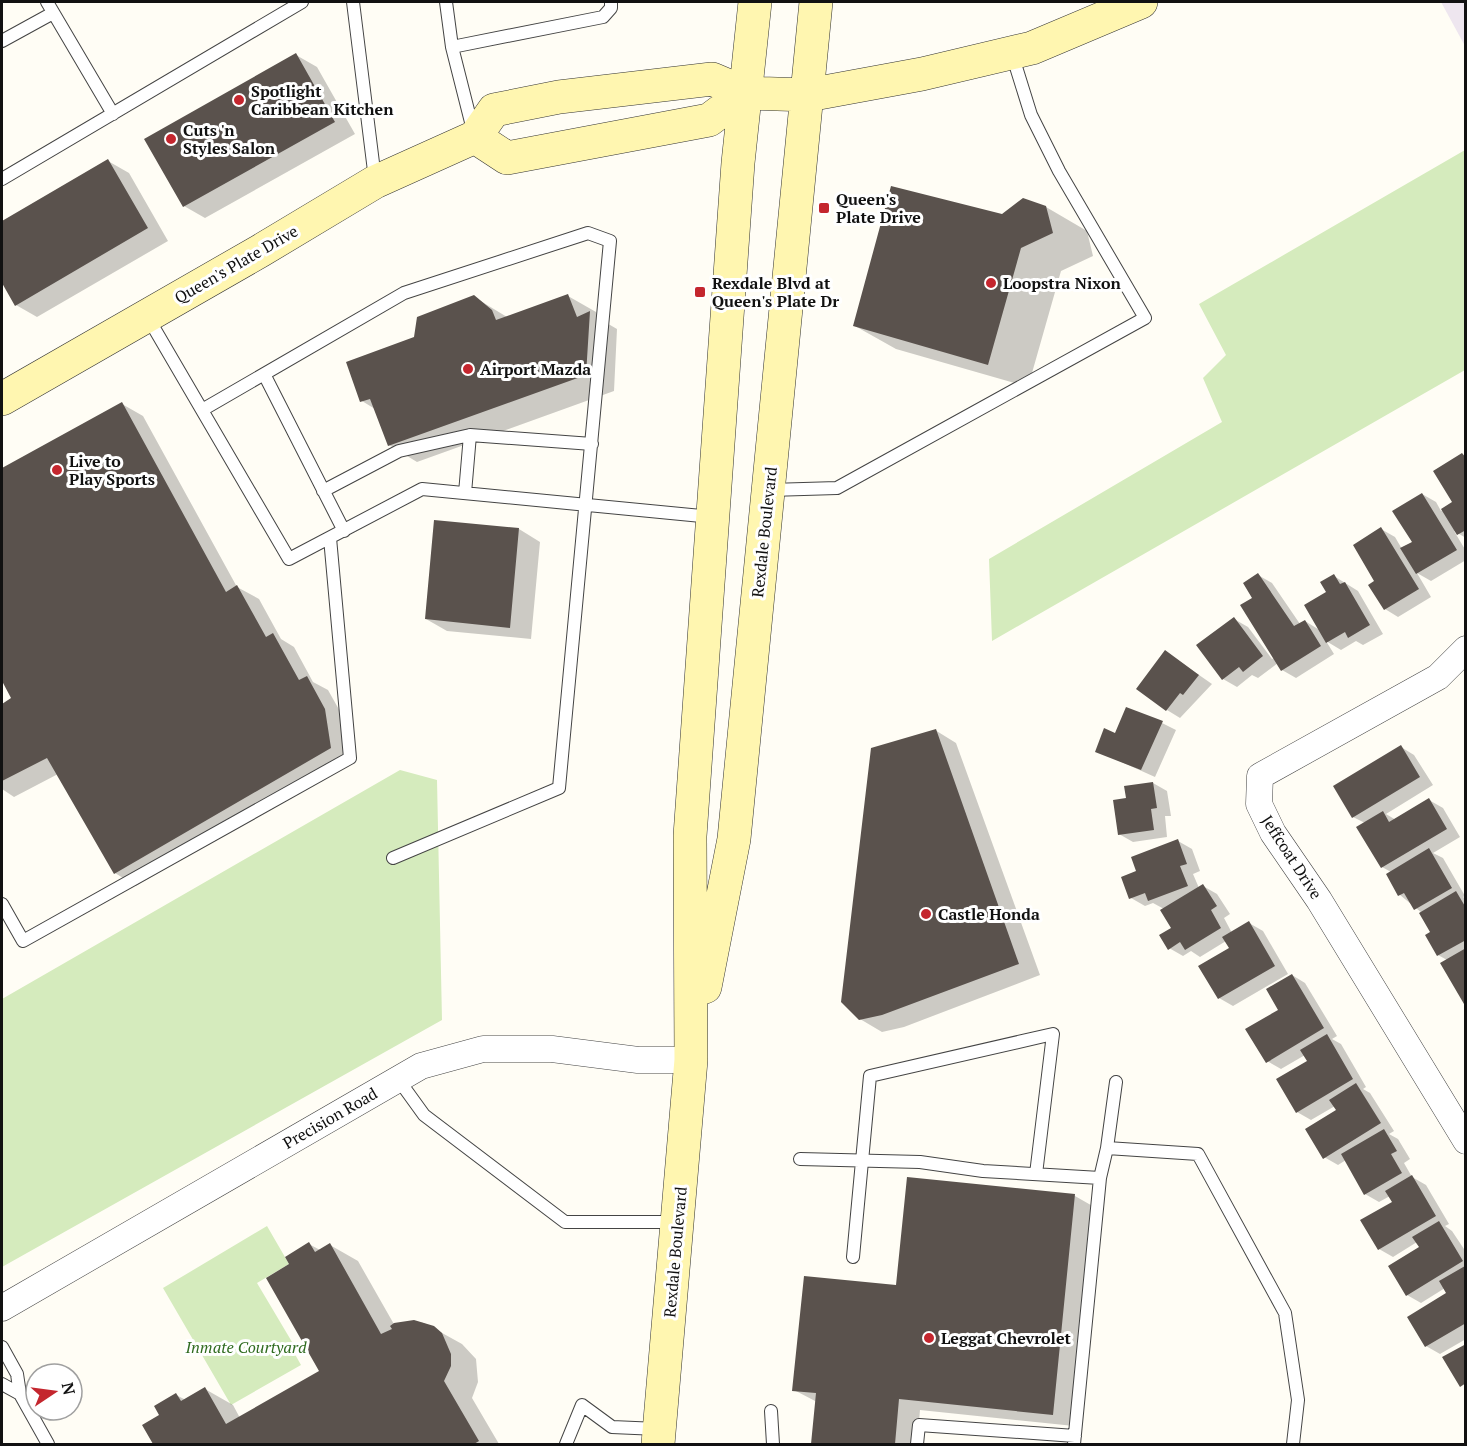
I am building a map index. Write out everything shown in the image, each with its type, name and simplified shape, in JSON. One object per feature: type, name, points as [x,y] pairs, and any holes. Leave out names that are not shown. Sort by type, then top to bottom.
[{"type":"main road","name":"Rexdale Boulevard","points":[[658,1437],[691,1060],[690,836],[745,93],[755,2]]},
{"type":"main road","name":"Rexdale Boulevard","points":[[691,1060],[734,839],[816,2]]},
{"type":"main road","points":[[745,93],[710,120],[507,158],[475,138],[494,110],[559,97],[712,79],[745,93],[808,95],[1032,48],[1141,2]]},
{"type":"main road","name":"Queen's Plate Drive","points":[[4,393],[147,316],[375,182],[475,138]]},
{"type":"street","name":"Jeffcoat Drive","points":[[1466,649],[1438,677],[1260,776],[1258,804],[1273,833],[1319,900],[1466,1141]]},
{"type":"street","name":"Precision Road","points":[[2,1308],[421,1066],[483,1049],[552,1049],[638,1060],[691,1060]]},
{"type":"lane","points":[[2,179],[302,2]]},
{"type":"lane","points":[[353,2],[375,182]]},
{"type":"lane","points":[[456,2],[446,7],[453,47],[475,138]]},
{"type":"lane","points":[[453,47],[603,17],[611,8],[611,2]]},
{"type":"lane","points":[[2,41],[50,7],[113,114]]},
{"type":"lane","points":[[768,490],[837,488],[1145,318],[1054,162],[1031,114],[1012,53]]},
{"type":"lane","points":[[202,410],[404,293],[588,233],[610,241],[559,788],[393,858]]},
{"type":"lane","points":[[147,316],[290,559],[422,489],[713,517]]},
{"type":"lane","points":[[264,374],[344,531]]},
{"type":"lane","points":[[323,492],[399,452],[470,435],[592,444]]},
{"type":"lane","points":[[465,493],[470,435]]},
{"type":"lane","points":[[2,904],[23,941],[350,758],[330,538]]},
{"type":"lane","points":[[853,1257],[870,1076],[1053,1034],[1036,1174]]},
{"type":"lane","points":[[398,1079],[424,1115],[565,1222],[677,1222]]},
{"type":"lane","points":[[917,1444],[919,1425],[1075,1440],[1101,1178],[1116,1082]]},
{"type":"lane","points":[[1107,1148],[1198,1154],[1285,1312],[1298,1400],[1293,1444]]},
{"type":"lane","points":[[800,1159],[920,1162],[983,1171],[1101,1178]]},
{"type":"lane","points":[[2,1347],[17,1374],[20,1394],[48,1444]]},
{"type":"lane","points":[[2,1384],[20,1394]]},
{"type":"lane","points":[[566,1444],[582,1405],[612,1427],[658,1437]]},
{"type":"lane","points":[[771,1411],[773,1444]]},
{"type":"shaded area","points":[[1441,2],[1465,2],[1465,46]]},
{"type":"green space","points":[[1465,150],[1465,370],[992,641],[989,559],[1222,422],[1203,378],[1226,355],[1199,304]]},
{"type":"green space","points":[[400,770],[437,780],[442,1020],[2,1267],[2,999]]},
{"type":"green space","name":"Inmate Courtyard","points":[[267,1226],[289,1264],[257,1283],[295,1347],[292,1349],[301,1365],[231,1405],[163,1288]]},
{"type":"building","points":[[296,53],[335,122],[183,207],[144,139]]},
{"type":"building","points":[[108,159],[148,228],[15,306],[2,283],[2,221]]},
{"type":"building","points":[[891,186],[1002,214],[1023,198],[1046,206],[1053,233],[1021,248],[988,365],[853,326]]},
{"type":"building","name":"Airport Mazda","points":[[568,294],[577,317],[590,311],[586,375],[388,446],[370,399],[360,402],[346,362],[414,337],[417,317],[474,295],[492,310],[496,320]]},
{"type":"building","points":[[122,402],[226,592],[237,585],[266,637],[273,633],[299,680],[307,676],[325,709],[331,748],[114,874],[47,758],[2,781],[2,704],[11,698],[2,681],[2,468]]},
{"type":"building","points":[[1462,453],[1466,458],[1466,530],[1457,535],[1441,509],[1452,502],[1433,471]]},
{"type":"building","points":[[1422,493],[1457,550],[1416,574],[1400,548],[1412,542],[1392,511]]},
{"type":"building","points":[[434,520],[519,528],[510,628],[425,619]]},
{"type":"building","points":[[1381,527],[1419,589],[1384,610],[1368,585],[1374,581],[1353,545]]},
{"type":"building","points":[[1258,573],[1294,626],[1305,620],[1321,646],[1281,671],[1240,605],[1252,598],[1243,583]]},
{"type":"building","points":[[1334,574],[1340,584],[1345,582],[1370,625],[1348,638],[1345,632],[1326,643],[1304,605],[1326,592],[1320,582]]},
{"type":"building","points":[[1234,617],[1263,656],[1243,672],[1239,667],[1222,680],[1196,645]]},
{"type":"building","points":[[1165,650],[1199,675],[1183,695],[1180,693],[1166,711],[1136,689]]},
{"type":"building","points":[[1126,707],[1163,721],[1141,770],[1095,752],[1104,728],[1115,733]]},
{"type":"building","name":"Castle Honda","points":[[936,729],[1019,964],[882,1015],[859,1020],[841,1002],[871,748]]},
{"type":"building","points":[[1401,745],[1420,777],[1352,818],[1333,786]]},
{"type":"building","points":[[1153,782],[1157,808],[1151,809],[1154,830],[1118,835],[1113,800],[1126,798],[1124,786]]},
{"type":"building","points":[[1429,798],[1447,829],[1381,868],[1356,827],[1383,811],[1389,822]]},
{"type":"building","points":[[1178,839],[1187,864],[1180,866],[1188,886],[1148,901],[1145,893],[1129,899],[1121,877],[1136,871],[1131,857]]},
{"type":"building","points":[[1429,848],[1452,888],[1414,910],[1404,893],[1398,896],[1386,874]]},
{"type":"building","points":[[1203,884],[1217,906],[1211,910],[1221,928],[1185,950],[1180,942],[1168,950],[1159,935],[1171,928],[1160,910]]},
{"type":"building","points":[[1456,891],[1466,908],[1466,940],[1437,956],[1425,935],[1430,932],[1419,913]]},
{"type":"building","points":[[1249,921],[1275,966],[1218,999],[1198,966],[1229,948],[1222,937]]},
{"type":"building","points":[[1466,948],[1466,1003],[1464,1004],[1440,963]]},
{"type":"building","points":[[1292,974],[1324,1028],[1266,1063],[1245,1029],[1278,1010],[1266,989]]},
{"type":"building","points":[[1327,1034],[1353,1079],[1296,1113],[1276,1079],[1307,1061],[1300,1050]]},
{"type":"building","points":[[1356,1083],[1381,1123],[1323,1159],[1305,1129],[1336,1110],[1329,1100]]},
{"type":"building","points":[[1384,1129],[1397,1151],[1391,1154],[1402,1173],[1364,1195],[1341,1154]]},
{"type":"building","points":[[1412,1175],[1436,1216],[1378,1250],[1360,1220],[1392,1202],[1385,1191]]},
{"type":"building","name":"Leggat Chevrolet","points":[[907,1177],[1075,1194],[1053,1415],[899,1399],[895,1444],[811,1444],[816,1393],[792,1391],[804,1276],[896,1285]]},
{"type":"building","points":[[1439,1221],[1463,1261],[1406,1296],[1388,1266],[1419,1247],[1412,1237]]},
{"type":"building","points":[[309,1242],[315,1252],[330,1243],[381,1334],[392,1329],[390,1326],[394,1323],[414,1320],[434,1326],[442,1333],[451,1354],[451,1366],[444,1381],[479,1441],[474,1444],[153,1444],[142,1425],[159,1415],[154,1406],[176,1393],[181,1401],[205,1387],[226,1424],[319,1371],[266,1278],[289,1264],[285,1257]]},
{"type":"building","points":[[1465,1266],[1466,1323],[1425,1347],[1407,1317],[1446,1293],[1439,1281]]},
{"type":"building","points":[[1466,1344],[1466,1383],[1460,1387],[1442,1357]]},
{"type":"place","name":"Spotlight Caribbean Kitchen","points":[[239,100]]},
{"type":"place","name":"Cuts 'n Styles Salon","points":[[171,139]]},
{"type":"place","name":"Queen's Plate Drive","points":[[824,208]]},
{"type":"place","name":"Loopstra Nixon","points":[[991,283]]},
{"type":"place","name":"Rexdale Blvd at Queen's Plate Dr","points":[[700,292]]},
{"type":"place","name":"Airport Mazda","points":[[468,369]]},
{"type":"place","name":"Live to Play Sports","points":[[57,470]]},
{"type":"place","name":"Castle Honda","points":[[926,914]]},
{"type":"place","name":"Leggat Chevrolet","points":[[929,1338]]}]
